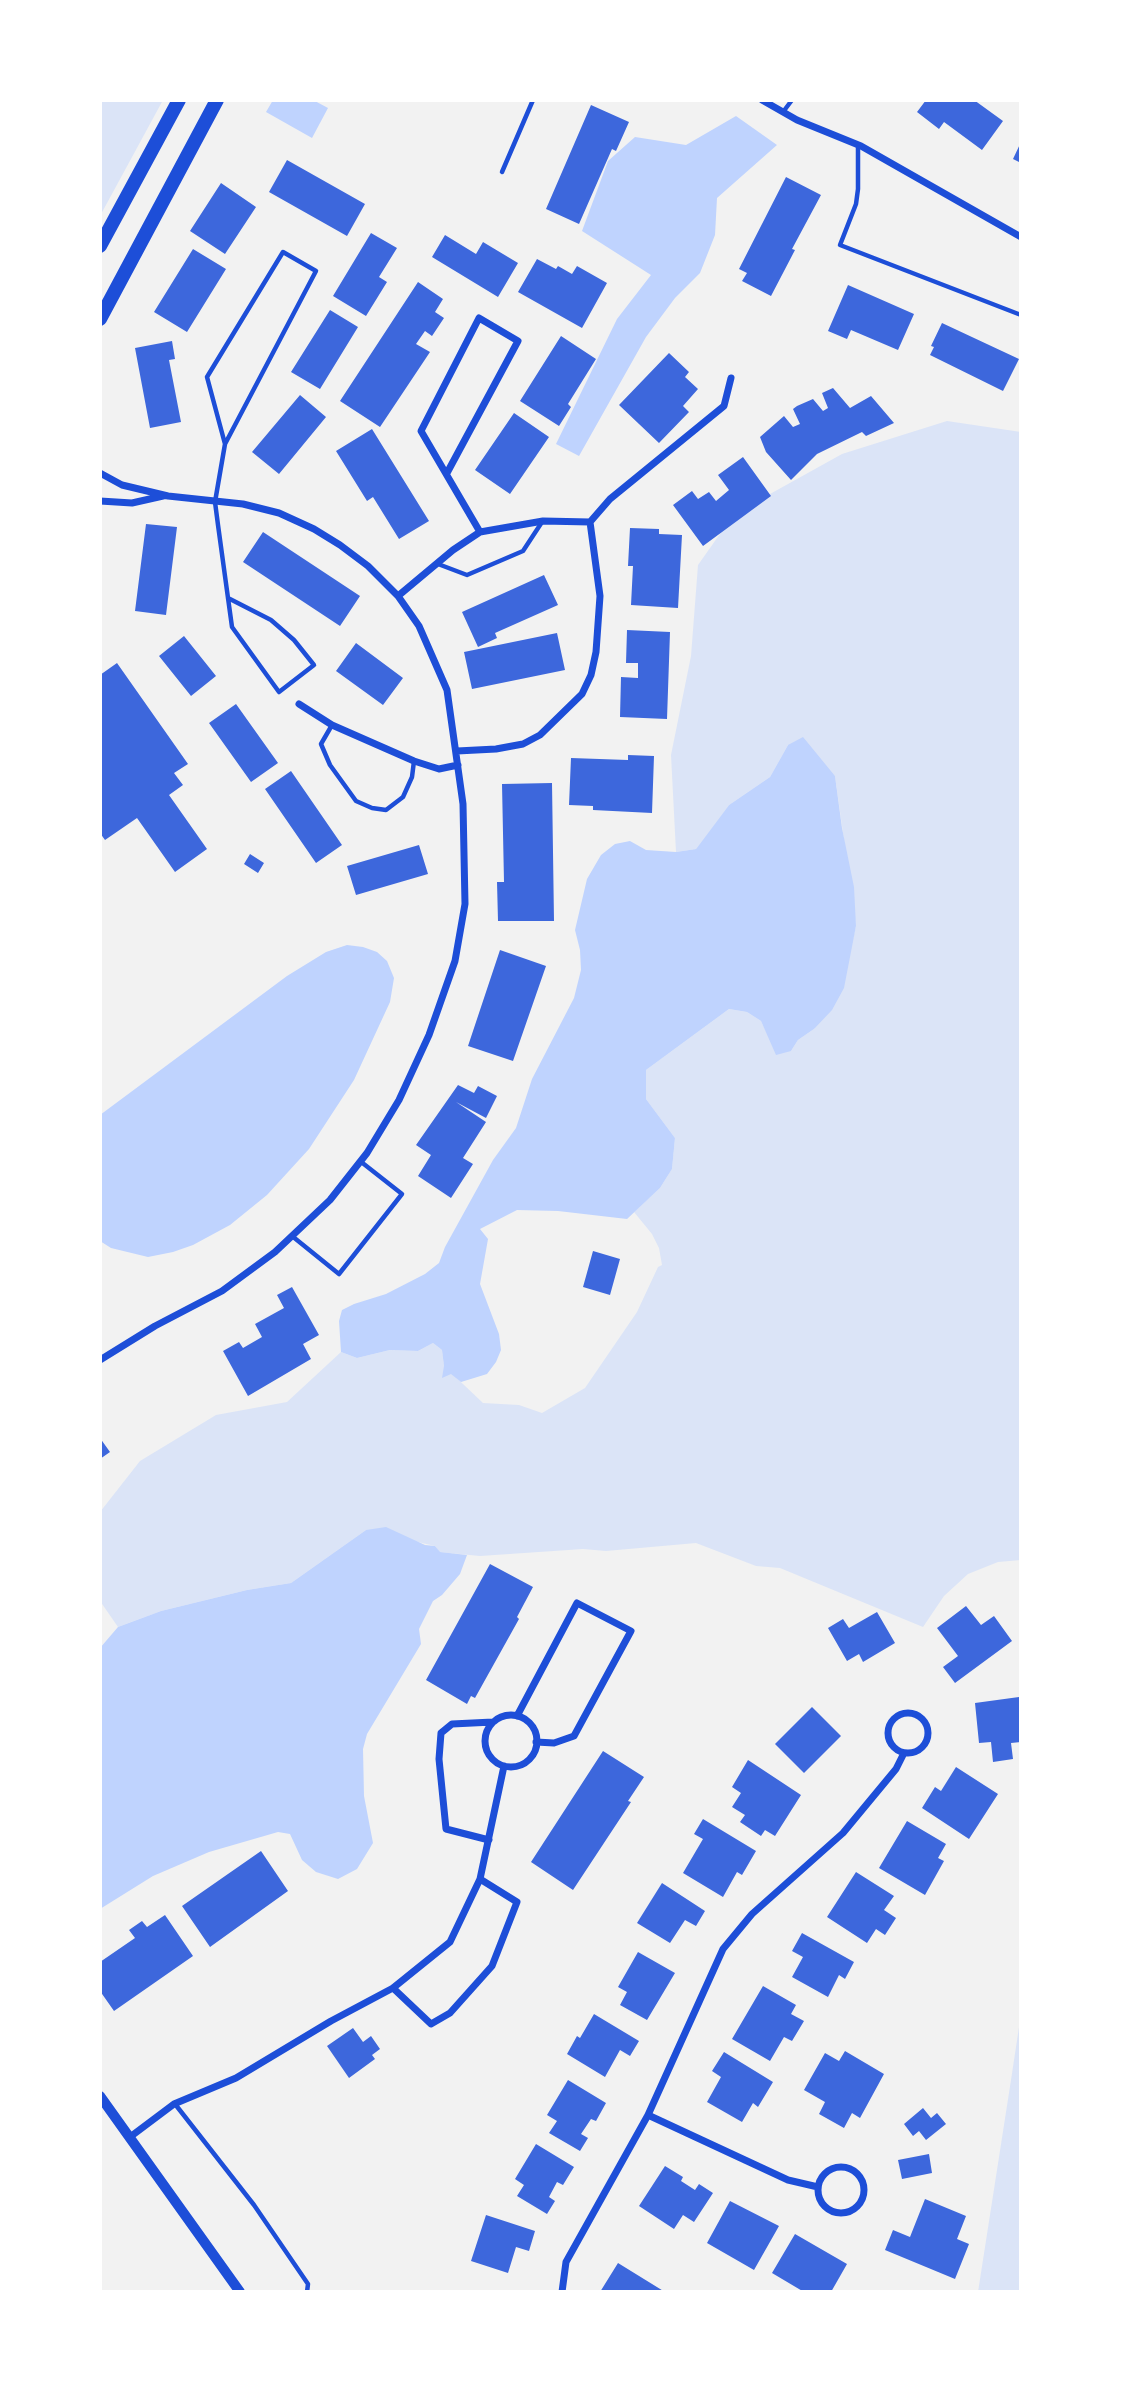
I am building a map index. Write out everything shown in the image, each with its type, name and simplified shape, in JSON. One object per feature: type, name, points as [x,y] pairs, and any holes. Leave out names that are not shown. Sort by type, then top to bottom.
[{"type":"main road","points":[[100,246],[179,100]]},
{"type":"main road","points":[[100,319],[217,100]]},
{"type":"street","points":[[762,100],[783,112],[858,144],[1021,237]]},
{"type":"street","points":[[447,473],[519,341],[480,318],[421,431],[480,532]]},
{"type":"street","points":[[457,751],[496,749],[523,744],[540,735],[582,694],[591,675],[596,652],[600,596],[590,522],[610,499],[724,406],[731,378]]},
{"type":"street","points":[[100,473],[122,485],[167,496],[243,504],[279,513],[314,529],[368,566],[398,596],[419,625],[447,690],[463,804],[465,904],[455,961],[429,1035],[404,1089],[360,1161],[330,1200],[275,1252],[222,1291],[155,1326],[100,1360]]},
{"type":"street","points":[[100,501],[132,503],[167,496]]},
{"type":"street","points":[[398,596],[480,532],[543,521],[590,522]]},
{"type":"street","points":[[299,704],[332,725],[414,761],[439,769],[458,765]]},
{"type":"street","points":[[517,1716],[577,1603],[631,1631],[574,1736],[554,1743],[536,1742]]},
{"type":"street","points":[[913,1713],[925,1722],[928,1737],[920,1750],[904,1753],[891,1744],[888,1729],[897,1716],[913,1713]]},
{"type":"street","points":[[517,1716],[531,1726],[536,1742],[535,1750],[525,1763],[517,1767],[504,1766],[493,1760],[485,1745],[485,1737],[493,1722],[500,1717],[517,1716]]},
{"type":"street","points":[[489,1840],[446,1829],[439,1759],[441,1733],[452,1724],[493,1722]]},
{"type":"street","points":[[562,2292],[566,2262],[648,2115],[723,1949],[752,1914],[843,1833],[896,1769],[904,1753]]},
{"type":"street","points":[[130,2137],[174,2104],[236,2078],[331,2021],[393,1988],[450,1942],[480,1879],[504,1766]]},
{"type":"street","points":[[393,1988],[431,2024],[450,2012],[492,1966],[517,1902],[480,1879]]},
{"type":"street","points":[[100,2095],[240,2292]]},
{"type":"street","points":[[648,2115],[788,2180],[818,2187]]},
{"type":"street","points":[[845,2167],[860,2176],[864,2194],[862,2202],[855,2209],[838,2214],[822,2204],[818,2187],[827,2171],[845,2167]]},
{"type":"lane","points":[[502,172],[533,100]]},
{"type":"lane","points":[[783,112],[792,100]]},
{"type":"lane","points":[[858,144],[856,204],[840,245],[1021,313]]},
{"type":"lane","points":[[225,444],[207,377],[283,252],[316,271],[225,444],[215,502],[228,598],[232,627],[279,692],[314,665],[294,640],[271,620],[228,598]]},
{"type":"lane","points":[[437,563],[467,575],[523,551],[543,521]]},
{"type":"lane","points":[[332,725],[321,744],[330,765],[356,801],[372,808],[386,810],[403,797],[412,777],[414,761]]},
{"type":"lane","points":[[292,1236],[339,1274],[402,1194],[360,1161]]},
{"type":"lane","points":[[174,2104],[254,2205],[308,2284],[307,2292]]},
{"type":"shaded area","points":[[100,100],[163,100],[100,216]]},
{"type":"shaded area","points":[[947,421],[1021,432],[1021,1560],[998,1562],[968,1574],[944,1596],[923,1627],[780,1568],[756,1566],[696,1543],[606,1551],[583,1549],[480,1556],[439,1552],[435,1546],[366,1530],[291,1583],[247,1590],[161,1611],[118,1627],[100,1601],[100,1512],[140,1461],[216,1415],[287,1402],[341,1352],[357,1358],[390,1350],[418,1351],[433,1343],[442,1350],[444,1366],[483,1403],[519,1405],[542,1413],[585,1388],[637,1312],[658,1267],[662,1265],[659,1248],[652,1234],[634,1212],[660,1188],[672,1169],[675,1138],[646,1099],[646,1070],[729,1009],[747,1012],[761,1021],[768,1035],[791,1051],[798,1040],[814,1029],[849,955],[856,926],[835,776],[788,745],[770,777],[729,805],[696,849],[676,852],[671,755],[691,656],[698,565],[734,514],[842,454]]},
{"type":"shaded area","points":[[1021,2014],[1021,2292],[978,2292],[1011,2080]]},
{"type":"water","points":[[273,100],[313,100],[328,108],[312,138],[266,112]]},
{"type":"water","points":[[736,116],[777,145],[717,198],[715,235],[700,273],[675,298],[646,337],[579,456],[556,444],[617,319],[651,275],[582,231],[608,161],[635,137],[686,145]]},
{"type":"water","points":[[803,737],[835,776],[854,887],[856,926],[844,988],[832,1010],[814,1029],[798,1040],[791,1051],[776,1055],[761,1021],[747,1012],[729,1009],[646,1070],[646,1099],[675,1138],[672,1169],[660,1188],[627,1219],[558,1211],[517,1210],[480,1229],[488,1239],[480,1284],[499,1334],[501,1350],[487,1374],[461,1382],[451,1374],[442,1378],[442,1350],[433,1343],[418,1351],[390,1350],[357,1358],[341,1352],[339,1321],[342,1310],[386,1294],[425,1274],[439,1263],[445,1247],[493,1160],[516,1128],[532,1079],[574,998],[581,970],[575,930],[587,879],[601,855],[615,844],[630,841],[646,850],[676,852],[696,849],[729,805],[770,777],[788,745]]},
{"type":"water","points":[[347,945],[377,952],[387,961],[394,978],[390,1002],[354,1080],[309,1149],[267,1195],[230,1225],[193,1245],[148,1257],[111,1248],[100,1241],[100,1115],[287,976],[326,952]]},
{"type":"water","points":[[386,1527],[425,1545],[435,1546],[440,1552],[467,1555],[460,1574],[442,1595],[433,1601],[419,1629],[421,1644],[367,1734],[363,1749],[364,1796],[373,1843],[357,1869],[338,1879],[316,1872],[302,1860],[290,1834],[278,1832],[209,1852],[153,1876],[100,1909],[100,1648],[118,1627],[161,1611],[247,1590],[291,1583],[366,1530]]},
{"type":"building","points":[[926,100],[974,100],[1003,121],[982,150],[944,122],[939,129],[917,112]]},
{"type":"building","points":[[591,105],[629,122],[616,151],[612,149],[579,224],[546,209]]},
{"type":"building","points":[[1021,142],[1021,163],[1013,159]]},
{"type":"building","points":[[287,160],[365,204],[347,236],[269,192]]},
{"type":"building","points":[[786,177],[821,195],[771,296],[742,281],[747,273],[739,269]]},
{"type":"building","points":[[221,183],[256,207],[225,254],[190,231]]},
{"type":"building","points":[[371,233],[397,248],[379,277],[387,282],[366,316],[333,296]]},
{"type":"building","points":[[445,235],[476,254],[483,242],[518,263],[498,297],[432,257]]},
{"type":"building","points":[[193,249],[226,269],[187,332],[154,312]]},
{"type":"building","points":[[537,259],[572,274],[577,266],[607,283],[582,328],[518,292]]},
{"type":"building","points":[[418,282],[443,299],[435,312],[444,318],[432,336],[425,331],[416,344],[430,352],[380,427],[340,401]]},
{"type":"building","points":[[848,285],[914,314],[898,350],[851,330],[847,339],[828,331]]},
{"type":"building","points":[[330,310],[358,327],[320,389],[291,372]]},
{"type":"building","points":[[942,323],[1019,359],[1003,391],[930,355],[934,347],[931,346]]},
{"type":"building","points":[[561,336],[596,359],[568,404],[571,407],[559,426],[520,401]]},
{"type":"building","points":[[172,341],[175,359],[169,360],[181,422],[150,428],[135,348]]},
{"type":"building","points":[[669,353],[689,372],[685,377],[698,389],[683,406],[689,412],[659,443],[619,405]]},
{"type":"building","points":[[833,388],[850,408],[871,396],[894,423],[866,436],[862,432],[817,454],[791,480],[766,452],[760,437],[784,416],[793,427],[800,424],[793,409],[813,399],[823,411],[828,408],[822,393]]},
{"type":"building","points":[[300,395],[326,417],[279,474],[252,452]]},
{"type":"building","points":[[514,413],[549,437],[510,494],[475,470]]},
{"type":"building","points":[[372,429],[429,521],[399,539],[373,497],[367,501],[336,451]]},
{"type":"building","points":[[743,457],[771,496],[703,546],[673,505],[692,491],[698,499],[709,492],[716,501],[729,490],[718,475]]},
{"type":"building","points":[[146,524],[177,527],[166,615],[135,611]]},
{"type":"building","points":[[630,528],[659,529],[659,534],[682,535],[678,608],[631,605],[633,566],[628,566]]},
{"type":"building","points":[[263,532],[360,596],[340,626],[243,562]]},
{"type":"building","points":[[544,575],[558,605],[495,633],[497,638],[478,647],[462,612]]},
{"type":"building","points":[[627,630],[670,632],[667,719],[620,717],[621,677],[638,678],[638,663],[626,663]]},
{"type":"building","points":[[557,633],[565,670],[472,689],[464,652]]},
{"type":"building","points":[[184,636],[216,676],[191,696],[159,656]]},
{"type":"building","points":[[356,643],[403,678],[383,705],[336,671]]},
{"type":"building","points":[[117,663],[188,764],[174,773],[183,785],[169,795],[207,849],[175,872],[137,818],[105,840],[100,833],[100,675]]},
{"type":"building","points":[[236,704],[278,763],[251,782],[209,723]]},
{"type":"building","points":[[628,755],[654,756],[652,813],[593,810],[593,806],[569,805],[571,758],[628,760]]},
{"type":"building","points":[[291,771],[342,845],[316,863],[265,789]]},
{"type":"building","points":[[552,783],[554,921],[498,921],[497,882],[504,882],[502,784]]},
{"type":"building","points":[[419,845],[428,874],[356,895],[347,866]]},
{"type":"building","points":[[250,854],[264,863],[258,873],[244,864]]},
{"type":"building","points":[[500,950],[546,966],[513,1061],[468,1046]]},
{"type":"building","points":[[458,1085],[474,1093],[478,1086],[497,1096],[486,1118],[456,1102],[486,1122],[463,1158],[473,1164],[451,1198],[418,1176],[431,1155],[416,1145]]},
{"type":"building","points":[[593,1251],[620,1259],[610,1295],[583,1287]]},
{"type":"building","points":[[292,1287],[319,1335],[303,1344],[311,1359],[248,1396],[223,1351],[239,1342],[243,1348],[262,1337],[255,1324],[284,1308],[277,1295]]},
{"type":"building","points":[[100,1438],[110,1452],[100,1459]]},
{"type":"building","points":[[490,1564],[533,1587],[517,1617],[519,1619],[475,1698],[471,1696],[467,1704],[426,1680]]},
{"type":"building","points":[[966,1606],[981,1625],[994,1616],[1012,1641],[955,1683],[943,1667],[958,1656],[937,1628]]},
{"type":"building","points":[[877,1612],[895,1643],[863,1662],[859,1654],[847,1661],[828,1628],[843,1619],[849,1628]]},
{"type":"building","points":[[1019,1697],[1021,1742],[1011,1743],[1013,1759],[993,1762],[991,1742],[979,1743],[975,1703]]},
{"type":"building","points":[[812,1707],[841,1736],[804,1773],[775,1744]]},
{"type":"building","points":[[603,1751],[644,1777],[628,1801],[631,1802],[573,1890],[531,1862]]},
{"type":"building","points":[[748,1760],[801,1795],[775,1836],[765,1830],[761,1836],[740,1822],[745,1815],[732,1807],[741,1793],[732,1787]]},
{"type":"building","points":[[956,1767],[998,1794],[969,1839],[922,1808],[935,1787],[941,1791]]},
{"type":"building","points":[[703,1819],[756,1851],[742,1875],[737,1872],[723,1897],[683,1873],[703,1839],[694,1834]]},
{"type":"building","points":[[907,1821],[946,1844],[938,1858],[944,1861],[925,1895],[879,1868]]},
{"type":"building","points":[[261,1851],[288,1891],[210,1947],[182,1906]]},
{"type":"building","points":[[856,1872],[894,1896],[884,1910],[896,1918],[885,1935],[876,1929],[867,1943],[827,1917]]},
{"type":"building","points":[[662,1883],[705,1911],[696,1926],[685,1920],[670,1943],[637,1923]]},
{"type":"building","points":[[165,1915],[193,1956],[114,2011],[100,1991],[100,1962],[135,1938],[129,1930],[142,1921],[147,1927]]},
{"type":"building","points":[[802,1933],[854,1962],[845,1979],[839,1975],[828,1997],[792,1977],[803,1957],[792,1951]]},
{"type":"building","points":[[638,1952],[675,1973],[647,2020],[620,2005],[627,1992],[618,1987]]},
{"type":"building","points":[[763,1986],[796,2005],[791,2014],[804,2021],[792,2041],[784,2037],[770,2061],[732,2039]]},
{"type":"building","points":[[594,2014],[639,2041],[630,2056],[620,2050],[605,2077],[567,2054]]},
{"type":"building","points":[[353,2028],[363,2042],[371,2036],[380,2049],[372,2055],[375,2059],[349,2078],[327,2046]]},
{"type":"building","points":[[845,2051],[884,2074],[860,2118],[852,2113],[844,2128],[819,2114],[825,2102],[804,2090],[825,2053],[839,2061]]},
{"type":"building","points":[[724,2052],[773,2082],[758,2107],[753,2103],[742,2122],[707,2102],[721,2077],[712,2071]]},
{"type":"building","points":[[568,2080],[606,2103],[596,2121],[591,2119],[581,2134],[588,2138],[580,2151],[549,2133],[557,2121],[547,2115]]},
{"type":"building","points":[[923,2108],[931,2118],[937,2113],[946,2124],[926,2140],[919,2131],[913,2136],[904,2124]]},
{"type":"building","points":[[536,2144],[574,2167],[563,2185],[557,2182],[549,2197],[555,2201],[547,2214],[517,2196],[524,2185],[515,2179]]},
{"type":"building","points":[[929,2154],[932,2173],[902,2179],[898,2160]]},
{"type":"building","points":[[665,2166],[683,2177],[681,2181],[695,2190],[699,2184],[713,2193],[694,2222],[683,2215],[674,2229],[639,2206]]},
{"type":"building","points":[[925,2199],[966,2216],[957,2239],[969,2244],[955,2279],[885,2250],[893,2230],[910,2237]]},
{"type":"building","points":[[730,2201],[779,2226],[754,2270],[707,2243]]},
{"type":"building","points":[[486,2215],[535,2231],[529,2251],[516,2247],[508,2273],[471,2261]]},
{"type":"building","points":[[795,2234],[847,2264],[831,2292],[804,2292],[772,2273]]},
{"type":"building","points":[[618,2263],[665,2292],[600,2292]]}]
